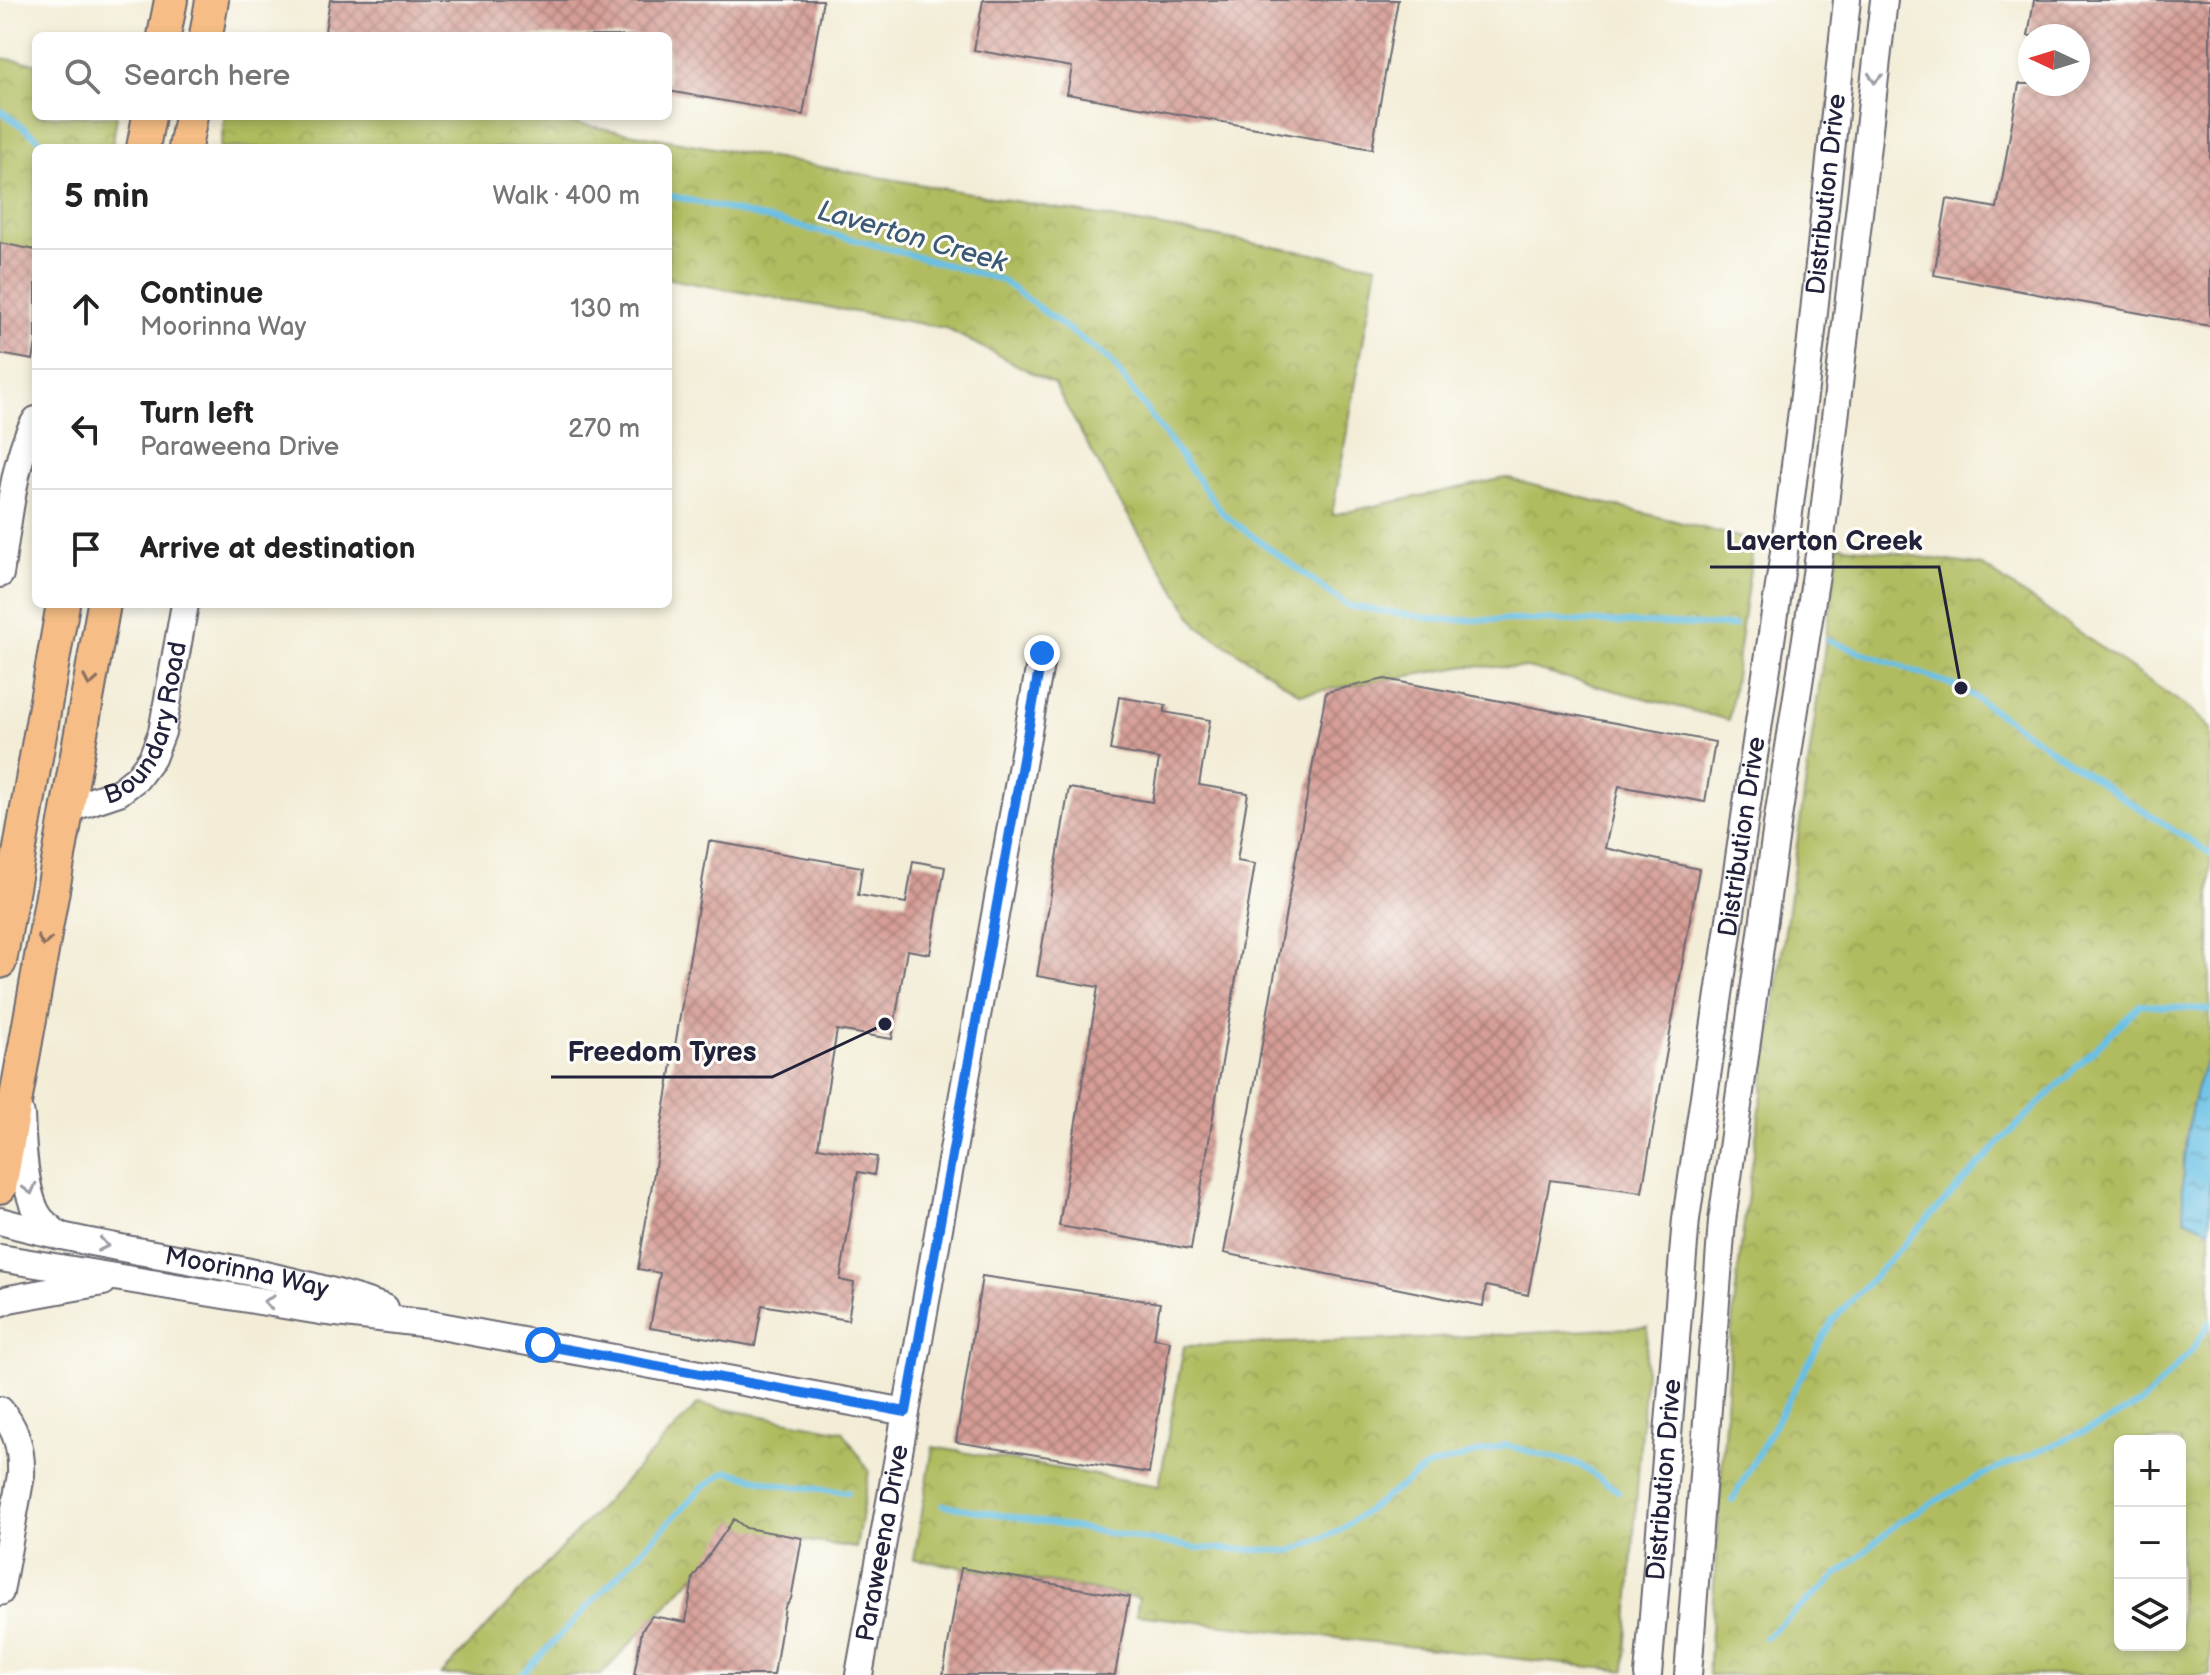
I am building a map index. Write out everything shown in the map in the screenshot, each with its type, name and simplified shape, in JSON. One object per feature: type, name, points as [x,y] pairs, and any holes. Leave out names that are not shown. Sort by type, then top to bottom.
[{"type":"main road","points":[[165,32],[171,0]]},
{"type":"main road","points":[[207,32],[212,0]]},
{"type":"main road","points":[[144,144],[148,120]]},
{"type":"main road","points":[[186,144],[190,120]]},
{"type":"main road","points":[[0,962],[4,913],[62,608]]},
{"type":"main road","name":"Boundary Road","points":[[0,1187],[103,608]]},
{"type":"main road","points":[[4,913],[23,909],[55,876]]},
{"type":"street","name":"Distribution Drive","points":[[1648,1675],[1686,1219],[1795,462],[1847,0]]},
{"type":"street","name":"Distribution Drive","points":[[1688,1675],[1722,1221],[1778,818],[1819,555],[1884,0]]},
{"type":"street","points":[[1820,242],[1856,246]]},
{"type":"street","points":[[0,574],[19,465],[32,426]]},
{"type":"street","points":[[1795,462],[1831,463]]},
{"type":"street","name":"Boundary Road","points":[[68,809],[119,792],[137,778],[152,758],[162,732],[184,608]]},
{"type":"street","name":"Paraweena Drive","points":[[859,1675],[1042,653]]},
{"type":"street","points":[[1706,1082],[1740,1087]]},
{"type":"street","points":[[19,1084],[23,1152],[29,1188],[38,1216],[59,1236]]},
{"type":"street","name":"Moorinna Way","points":[[0,1221],[59,1236],[312,1285],[430,1324]]},
{"type":"street","name":"Moorinna Way","points":[[0,1258],[320,1311],[430,1324],[906,1412]]},
{"type":"street","name":"Moorinna Way","points":[[0,1303],[79,1285],[127,1278]]},
{"type":"street","points":[[1681,1281],[1717,1283]]},
{"type":"street","points":[[0,1410],[12,1425],[22,1457],[0,1592]]},
{"type":"green space","points":[[0,58],[32,62],[32,120],[116,120],[113,144],[32,144],[32,250],[0,244]]},
{"type":"green space","points":[[224,120],[556,120],[1377,265],[1332,515],[1505,478],[1754,541],[1729,720],[1527,668],[1468,666],[1300,694],[1198,626],[1119,501],[1054,384],[945,328],[672,280],[672,144],[221,144]]},
{"type":"green space","points":[[1839,545],[1983,566],[2190,709],[2210,728],[2210,1675],[1708,1675],[1731,1332]]},
{"type":"green space","points":[[1648,1327],[1625,1671],[1136,1615],[1139,1598],[914,1559],[933,1447],[1159,1486],[1184,1346],[1414,1339]]},
{"type":"green space","points":[[698,1404],[843,1431],[869,1471],[856,1548],[737,1530],[601,1675],[441,1675]]},
{"type":"water","points":[[2210,1052],[2210,1230],[2185,1218],[2183,1178],[2191,1111]]},
{"type":"building","points":[[330,0],[823,0],[803,115],[672,92],[672,32],[325,31]]},
{"type":"building","points":[[983,0],[1398,0],[1372,149],[1067,94],[1072,67],[974,50]]},
{"type":"building","points":[[2034,0],[2210,0],[2210,326],[1934,275],[1947,199],[1997,208],[2018,90],[2018,96],[2090,96],[2090,24],[2030,24]]},
{"type":"building","points":[[0,243],[32,249],[32,360],[0,354]]},
{"type":"building","points":[[1385,679],[1715,742],[1705,802],[1619,786],[1605,848],[1699,869],[1642,1192],[1550,1180],[1528,1295],[1486,1286],[1483,1306],[1224,1253],[1326,692]]},
{"type":"building","points":[[1119,697],[1166,705],[1164,712],[1210,720],[1199,785],[1248,793],[1237,861],[1255,864],[1191,1249],[1059,1226],[1098,987],[1037,976],[1069,788],[1152,802],[1159,759],[1110,750]]},
{"type":"building","points":[[709,841],[862,867],[858,895],[906,903],[913,861],[945,867],[930,954],[907,950],[892,1039],[837,1030],[818,1147],[877,1157],[874,1175],[858,1172],[840,1280],[854,1283],[848,1320],[762,1305],[755,1346],[650,1328],[660,1273],[638,1269]]},
{"type":"building","points":[[982,1276],[1160,1303],[1154,1338],[1170,1341],[1149,1473],[956,1442]]},
{"type":"building","points":[[734,1519],[746,1528],[802,1538],[791,1599],[785,1607],[774,1675],[634,1675],[642,1630],[652,1616],[686,1622],[693,1578]]},
{"type":"building","points":[[961,1568],[1129,1597],[1115,1675],[943,1675]]},
{"type":"waterway","name":"Laverton Creek","points":[[0,110],[46,144]]},
{"type":"waterway","name":"Laverton Creek","points":[[672,196],[864,242],[1001,280],[1110,360],[1224,515],[1348,606],[1442,620],[1735,626]]},
{"type":"waterway","name":"Laverton Creek","points":[[1828,640],[1961,688],[2210,853]]},
{"type":"waterway","points":[[1732,1501],[1832,1321],[2004,1138],[2140,1005],[2210,1010]]},
{"type":"waterway","points":[[1765,1638],[1899,1522],[1976,1478],[2106,1422],[2143,1402],[2192,1350],[2210,1322]]},
{"type":"waterway","points":[[943,1505],[1196,1548],[1292,1551],[1339,1531],[1427,1467],[1505,1445],[1580,1465],[1618,1491]]},
{"type":"waterway","points":[[522,1675],[702,1488],[727,1471],[779,1485],[848,1492]]},
{"type":"place","name":"Laverton Creek","points":[[1961,688]]},
{"type":"place","name":"Freedom Tyres","points":[[885,1024]]},
{"type":"route","points":[[543,1345],[906,1412],[1042,653]]}]
